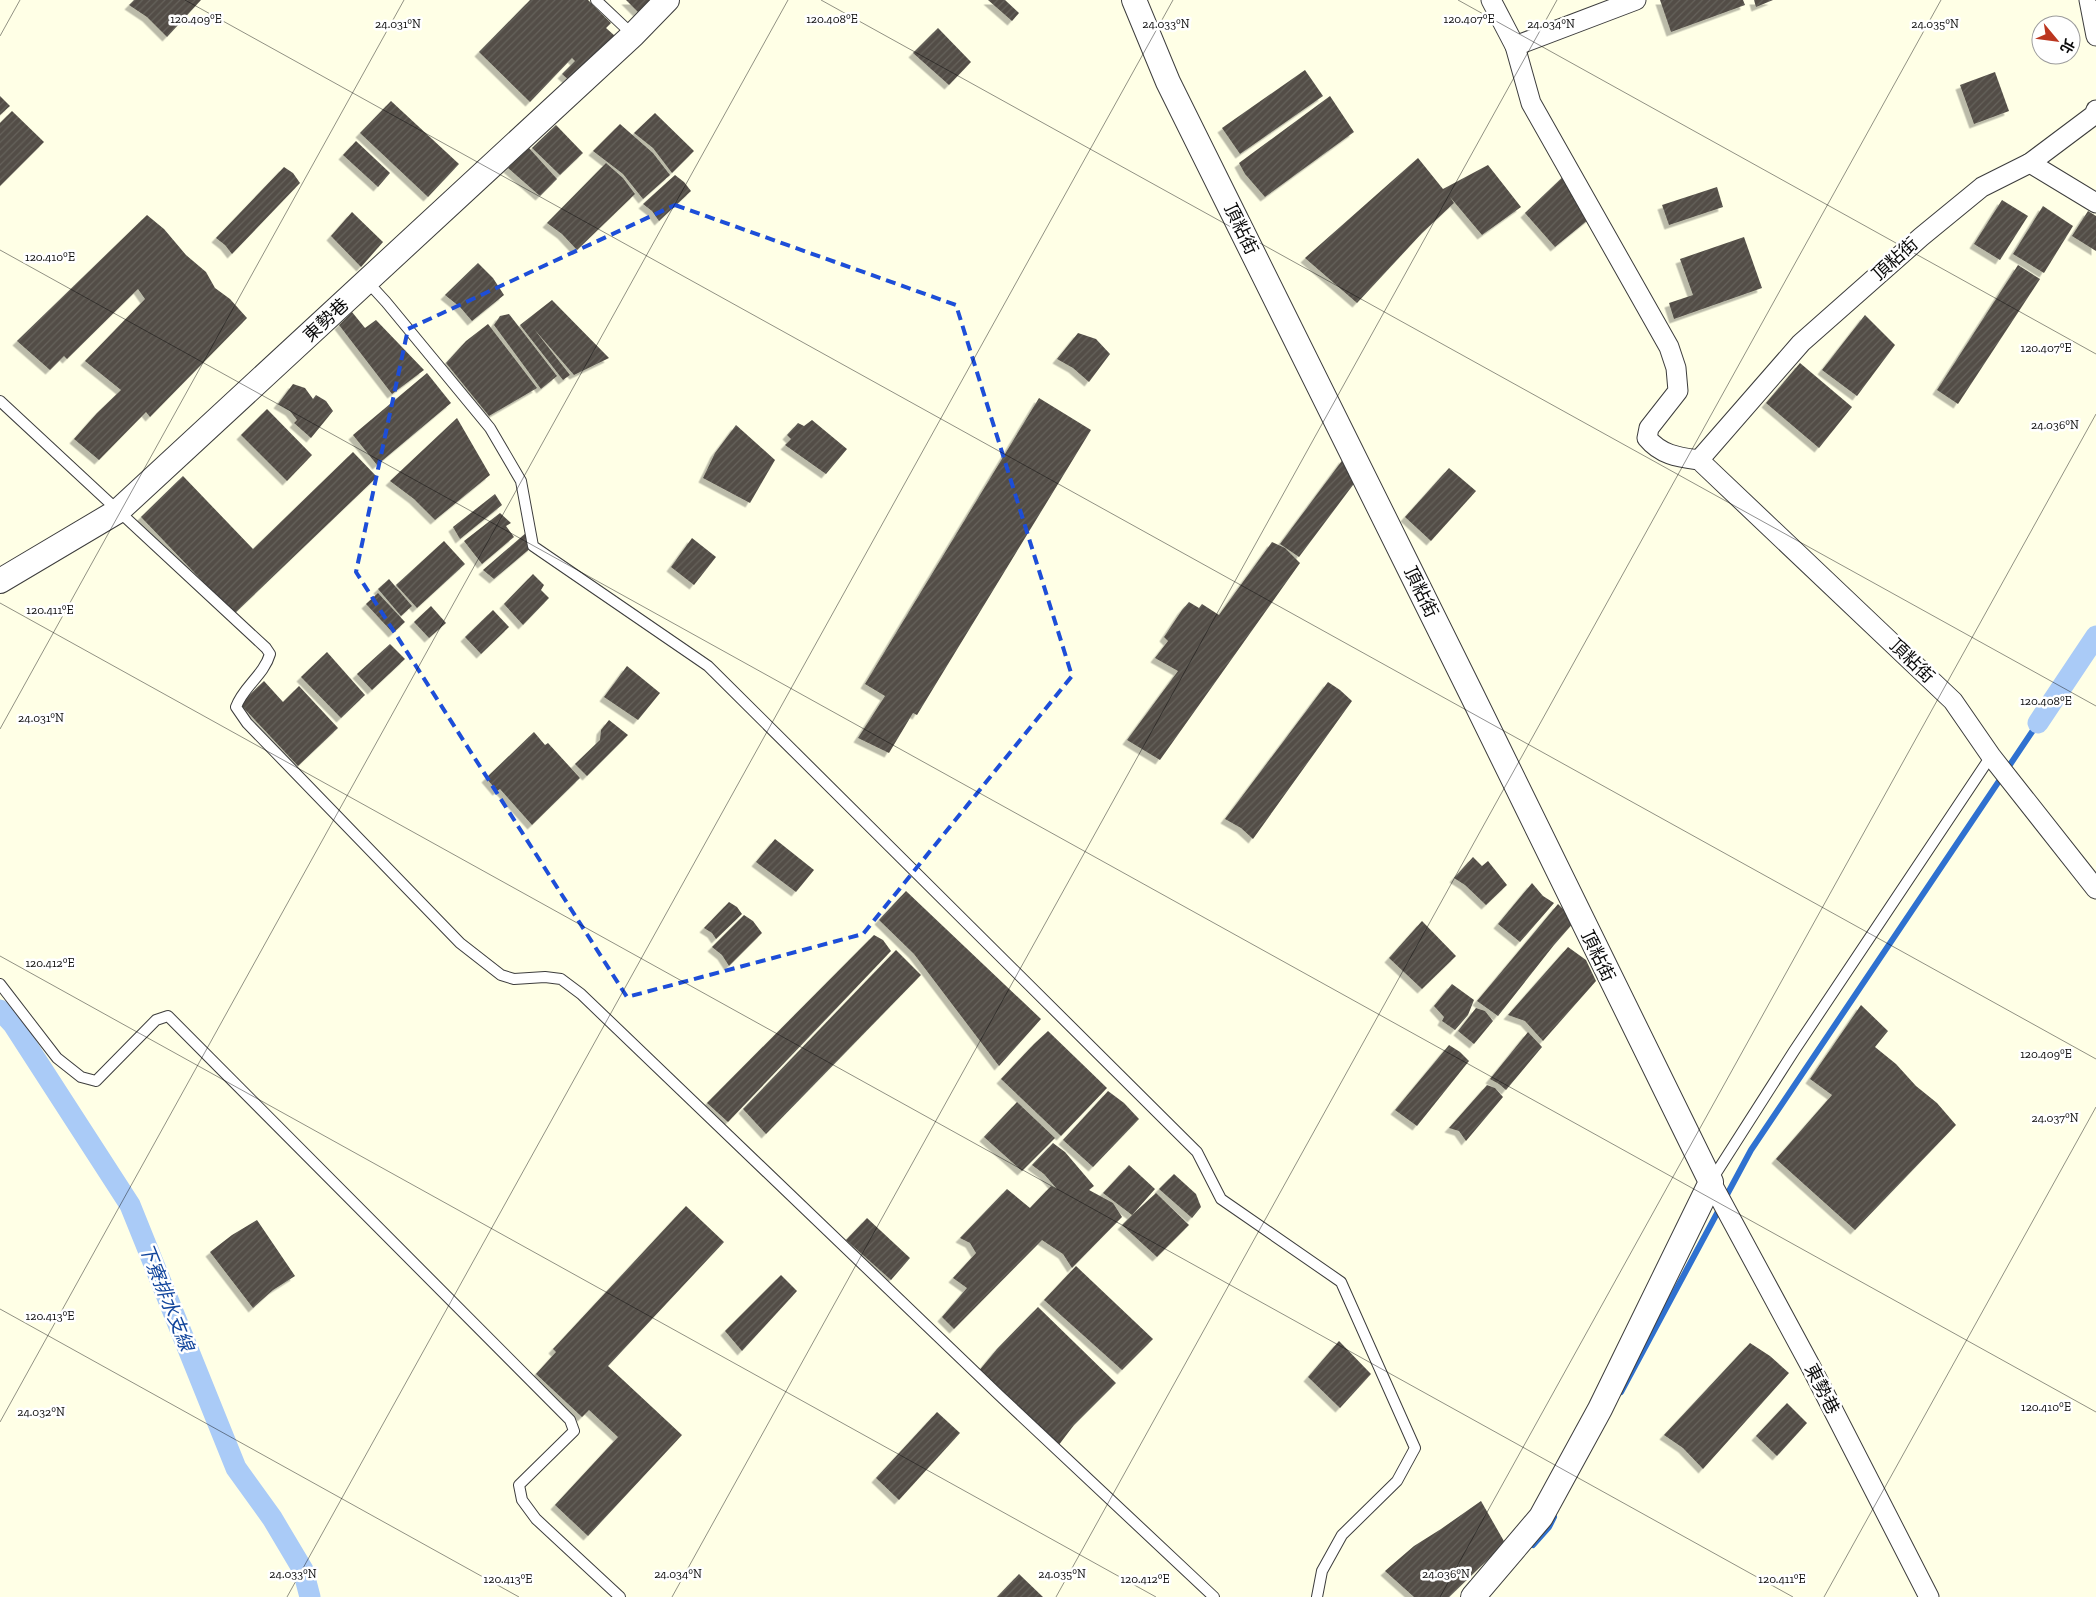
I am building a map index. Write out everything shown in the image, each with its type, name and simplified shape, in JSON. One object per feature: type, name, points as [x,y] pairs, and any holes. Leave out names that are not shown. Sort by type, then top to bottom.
[{"type":"street","points":[[633,35],[667,0]]},
{"type":"street","name":"頂粘街","points":[[1134,0],[1168,82],[1464,678],[1711,1182]]},
{"type":"street","points":[[1492,0],[1515,46],[1531,103],[1669,347],[1676,368],[1678,391],[1649,428],[1647,438],[1656,449],[1677,457],[1699,460]]},
{"type":"street","points":[[1515,46],[1636,0]]},
{"type":"street","points":[[2089,0],[2096,36]]},
{"type":"street","name":"東勢巷","points":[[0,581],[118,511],[633,35]]},
{"type":"street","name":"頂粘街","points":[[2096,110],[2094,114],[2030,163],[1982,187],[1921,237],[1801,343],[1699,460],[1953,701],[1991,756],[2096,889]]},
{"type":"street","points":[[2030,163],[2096,202]]},
{"type":"street","points":[[1473,1597],[1541,1517],[1600,1409],[1711,1182]]},
{"type":"street","name":"東勢巷","points":[[1711,1182],[1811,1367],[1929,1597]]},
{"type":"lane","points":[[596,0],[633,35]]},
{"type":"lane","points":[[365,284],[375,290],[386,302],[490,428],[521,481],[532,546],[708,666],[1197,1152],[1221,1199],[1341,1282],[1415,1448],[1397,1481],[1342,1535],[1322,1571],[1317,1597]]},
{"type":"lane","points":[[0,401],[266,648],[270,654],[267,665],[240,697],[236,707],[247,723],[460,943],[501,975],[514,979],[545,977],[561,979],[581,994],[993,1389],[1214,1597]]},
{"type":"lane","points":[[1711,1182],[1794,1051],[1991,756]]},
{"type":"lane","points":[[0,984],[57,1058],[81,1077],[96,1081],[156,1020],[168,1016],[570,1420],[574,1431],[519,1485],[522,1500],[536,1519],[620,1597]]},
{"type":"highlighted area","points":[[675,205],[956,305],[1072,676],[863,934],[627,997],[356,572],[408,329]]},
{"type":"building","points":[[134,0],[201,0],[167,37],[147,17],[129,5]]},
{"type":"building","points":[[530,0],[588,0],[611,23],[606,28],[615,36],[571,82],[562,74],[575,61],[572,58],[530,102],[479,52]]},
{"type":"building","points":[[626,0],[650,0],[638,12]]},
{"type":"building","points":[[988,0],[1005,0],[1019,13],[1012,21]]},
{"type":"building","points":[[1660,0],[1743,0],[1745,5],[1671,32]]},
{"type":"building","points":[[1754,0],[1773,0],[1756,7]]},
{"type":"building","points":[[938,28],[971,62],[949,85],[913,53]]},
{"type":"building","points":[[1305,70],[1323,96],[1240,154],[1222,128]]},
{"type":"building","points":[[1995,72],[2009,111],[1974,124],[1960,85]]},
{"type":"building","points":[[0,96],[10,106],[0,115]]},
{"type":"building","points":[[1330,96],[1354,132],[1265,197],[1245,174],[1239,163]]},
{"type":"building","points":[[391,101],[459,164],[428,197],[360,133]]},
{"type":"building","points":[[12,111],[44,142],[0,186],[0,123]]},
{"type":"building","points":[[655,113],[694,151],[672,173],[653,148],[634,133]]},
{"type":"building","points":[[620,124],[653,153],[670,175],[643,199],[623,174],[593,151]]},
{"type":"building","points":[[556,125],[583,153],[560,175],[532,148]]},
{"type":"building","points":[[356,141],[390,173],[378,187],[343,155]]},
{"type":"building","points":[[529,148],[557,179],[540,196],[508,168]]},
{"type":"building","points":[[1418,158],[1443,189],[1488,165],[1521,207],[1482,235],[1450,197],[1454,203],[1422,233],[1357,303],[1305,258]]},
{"type":"building","points":[[606,163],[623,178],[635,194],[577,250],[562,234],[547,223]]},
{"type":"building","points":[[284,167],[293,173],[300,183],[232,254],[216,238]]},
{"type":"building","points":[[1569,171],[1599,211],[1555,247],[1525,213]]},
{"type":"building","points":[[675,175],[691,191],[659,221],[652,211],[643,204]]},
{"type":"building","points":[[1717,187],[1723,207],[1669,225],[1662,205]]},
{"type":"building","points":[[2002,200],[2028,216],[2000,260],[1974,244]]},
{"type":"building","points":[[2043,206],[2073,226],[2044,273],[2013,254]]},
{"type":"building","points":[[2088,211],[2096,216],[2096,251],[2072,236]]},
{"type":"building","points":[[352,212],[383,242],[361,267],[331,236]]},
{"type":"building","points":[[147,215],[164,229],[186,255],[206,272],[215,288],[230,299],[247,318],[150,417],[146,412],[99,460],[74,439],[121,390],[85,361],[145,299],[138,289],[67,359],[64,356],[50,370],[17,341]]},
{"type":"building","points":[[1744,237],[1762,288],[1674,319],[1669,303],[1693,295],[1680,259]]},
{"type":"building","points":[[478,263],[493,278],[504,295],[472,321],[460,307],[445,295]]},
{"type":"building","points":[[2018,265],[2040,279],[1958,404],[1937,390]]},
{"type":"building","points":[[552,300],[609,358],[574,375],[534,329],[570,375],[563,380],[520,325]]},
{"type":"building","points":[[352,312],[365,328],[376,320],[424,370],[392,394],[339,325]]},
{"type":"building","points":[[509,314],[557,376],[541,389],[494,325],[500,316]]},
{"type":"building","points":[[1865,315],[1895,345],[1857,396],[1822,370]]},
{"type":"building","points":[[488,324],[537,388],[489,416],[446,363],[466,341]]},
{"type":"building","points":[[1078,333],[1096,339],[1110,354],[1089,382],[1073,368],[1057,359]]},
{"type":"building","points":[[1800,363],[1852,407],[1819,448],[1766,403]]},
{"type":"building","points":[[427,373],[451,403],[377,465],[353,435]]},
{"type":"building","points":[[293,384],[305,388],[313,399],[316,395],[326,401],[333,411],[311,438],[294,423],[297,420],[290,411],[278,404]]},
{"type":"building","points":[[1039,398],[1091,430],[917,715],[913,713],[889,753],[858,738],[885,696],[865,684]]},
{"type":"building","points":[[267,409],[312,455],[287,481],[241,435]]},
{"type":"building","points":[[457,418],[490,475],[435,520],[414,499],[390,481]]},
{"type":"building","points":[[812,420],[847,449],[826,474],[785,445],[791,439],[787,435],[798,423],[804,426]]},
{"type":"building","points":[[736,425],[775,460],[750,503],[703,478],[715,453]]},
{"type":"building","points":[[353,452],[377,477],[234,614],[141,517],[183,476],[253,549]]},
{"type":"building","points":[[1344,458],[1356,481],[1299,557],[1280,544]]},
{"type":"building","points":[[1449,468],[1476,491],[1431,541],[1405,517]]},
{"type":"building","points":[[495,494],[502,505],[460,539],[453,527]]},
{"type":"building","points":[[500,513],[511,523],[506,526],[514,537],[482,564],[464,541]]},
{"type":"building","points":[[527,532],[533,546],[494,579],[483,570]]},
{"type":"building","points":[[692,538],[716,557],[694,585],[671,567]]},
{"type":"building","points":[[444,541],[465,564],[417,608],[396,585]]},
{"type":"building","points":[[1272,542],[1285,548],[1300,563],[1160,760],[1127,740],[1178,671],[1155,658],[1168,641],[1164,637],[1182,610],[1189,602],[1199,608],[1202,604],[1219,615]]},
{"type":"building","points":[[533,574],[544,585],[541,590],[549,598],[523,625],[504,604]]},
{"type":"building","points":[[389,579],[412,606],[401,616],[378,589]]},
{"type":"building","points":[[378,593],[405,622],[393,633],[366,604]]},
{"type":"building","points":[[431,606],[446,623],[429,638],[414,622]]},
{"type":"building","points":[[493,610],[509,627],[481,654],[465,637]]},
{"type":"building","points":[[390,644],[405,659],[372,690],[357,674]]},
{"type":"building","points":[[327,652],[365,695],[341,718],[301,677]]},
{"type":"building","points":[[627,666],[660,693],[638,720],[604,697]]},
{"type":"building","points":[[264,681],[283,702],[299,686],[338,728],[298,766],[240,704]]},
{"type":"building","points":[[1328,682],[1352,701],[1253,839],[1241,828],[1225,819]]},
{"type":"building","points":[[609,720],[628,735],[587,776],[575,764],[600,740],[601,730]]},
{"type":"building","points":[[534,732],[545,745],[548,743],[580,778],[532,825],[500,789],[497,791],[486,778]]},
{"type":"building","points":[[775,839],[814,870],[796,892],[756,862]]},
{"type":"building","points":[[1473,857],[1482,866],[1488,861],[1507,885],[1486,905],[1465,885],[1454,878]]},
{"type":"building","points":[[1532,883],[1543,896],[1554,903],[1520,942],[1498,924]]},
{"type":"building","points":[[906,891],[1041,1019],[999,1066],[914,954],[879,920]]},
{"type":"building","points":[[729,902],[737,907],[742,914],[716,939],[712,933],[704,928]]},
{"type":"building","points":[[1558,904],[1575,921],[1498,1016],[1477,1001]]},
{"type":"building","points":[[744,915],[753,921],[762,933],[729,966],[722,955],[712,947]]},
{"type":"building","points":[[1422,921],[1456,956],[1422,989],[1389,958]]},
{"type":"building","points":[[874,935],[883,940],[891,951],[728,1122],[707,1103]]},
{"type":"building","points":[[1568,947],[1586,960],[1596,981],[1543,1041],[1525,1021],[1508,1015]]},
{"type":"building","points":[[896,950],[921,975],[766,1134],[743,1109]]},
{"type":"building","points":[[1452,984],[1474,1000],[1468,1015],[1455,1030],[1442,1021],[1444,1017],[1434,1006]]},
{"type":"building","points":[[1861,1005],[1888,1031],[1875,1047],[1937,1103],[1956,1125],[1855,1230],[1776,1159],[1832,1095],[1810,1079]]},
{"type":"building","points":[[1476,1008],[1485,1011],[1493,1021],[1474,1044],[1458,1031]]},
{"type":"building","points":[[1048,1031],[1107,1088],[1061,1136],[1001,1079]]},
{"type":"building","points":[[1528,1032],[1542,1047],[1506,1090],[1490,1079]]},
{"type":"building","points":[[1449,1045],[1469,1061],[1417,1126],[1395,1110]]},
{"type":"building","points":[[1487,1085],[1495,1088],[1503,1097],[1466,1141],[1459,1131],[1449,1128]]},
{"type":"building","points":[[1108,1091],[1124,1103],[1139,1119],[1093,1167],[1063,1140]]},
{"type":"building","points":[[1017,1102],[1055,1138],[1022,1171],[984,1137]]},
{"type":"building","points":[[1053,1143],[1065,1152],[1094,1186],[1089,1190],[1113,1203],[1122,1217],[1072,1268],[1063,1254],[1042,1240],[954,1329],[942,1317],[967,1288],[953,1278],[976,1253],[970,1243],[960,1238],[1007,1189],[1030,1208],[1051,1186],[1057,1189],[1044,1174],[1032,1165]]},
{"type":"building","points":[[1129,1165],[1155,1189],[1132,1215],[1103,1193]]},
{"type":"building","points":[[1174,1174],[1196,1194],[1201,1207],[1192,1218],[1159,1189]]},
{"type":"building","points":[[1156,1193],[1189,1225],[1157,1257],[1122,1225]]},
{"type":"building","points":[[686,1206],[724,1242],[608,1366],[682,1435],[588,1536],[555,1505],[618,1437],[589,1410],[582,1417],[536,1374],[556,1352],[553,1349]]},
{"type":"building","points":[[867,1218],[910,1258],[891,1280],[846,1240]]},
{"type":"building","points":[[257,1220],[295,1276],[273,1290],[253,1308],[210,1252],[232,1235]]},
{"type":"building","points":[[1076,1266],[1153,1339],[1122,1370],[1044,1300]]},
{"type":"building","points":[[781,1275],[797,1291],[742,1351],[725,1331]]},
{"type":"building","points":[[1038,1307],[1116,1383],[1074,1425],[1058,1446],[978,1372],[997,1349]]},
{"type":"building","points":[[1339,1341],[1371,1374],[1340,1408],[1308,1377]]},
{"type":"building","points":[[1750,1343],[1770,1356],[1789,1373],[1703,1469],[1683,1448],[1664,1435]]},
{"type":"building","points":[[1787,1403],[1807,1423],[1777,1456],[1756,1436]]},
{"type":"building","points":[[937,1412],[960,1433],[899,1500],[876,1478]]},
{"type":"building","points":[[1481,1501],[1505,1543],[1449,1597],[1414,1597],[1385,1571],[1414,1546]]},
{"type":"building","points":[[1019,1574],[1043,1597],[997,1597]]},
{"type":"waterway","points":[[2038,723],[2096,636]]},
{"type":"waterway","points":[[1621,1392],[1751,1150],[2038,723]]},
{"type":"waterway","name":"下寮排水支線","points":[[0,1010],[13,1024],[130,1205],[236,1468],[272,1518],[303,1570],[310,1597]]},
{"type":"waterway","points":[[1533,1545],[1549,1527],[1554,1517]]}]
